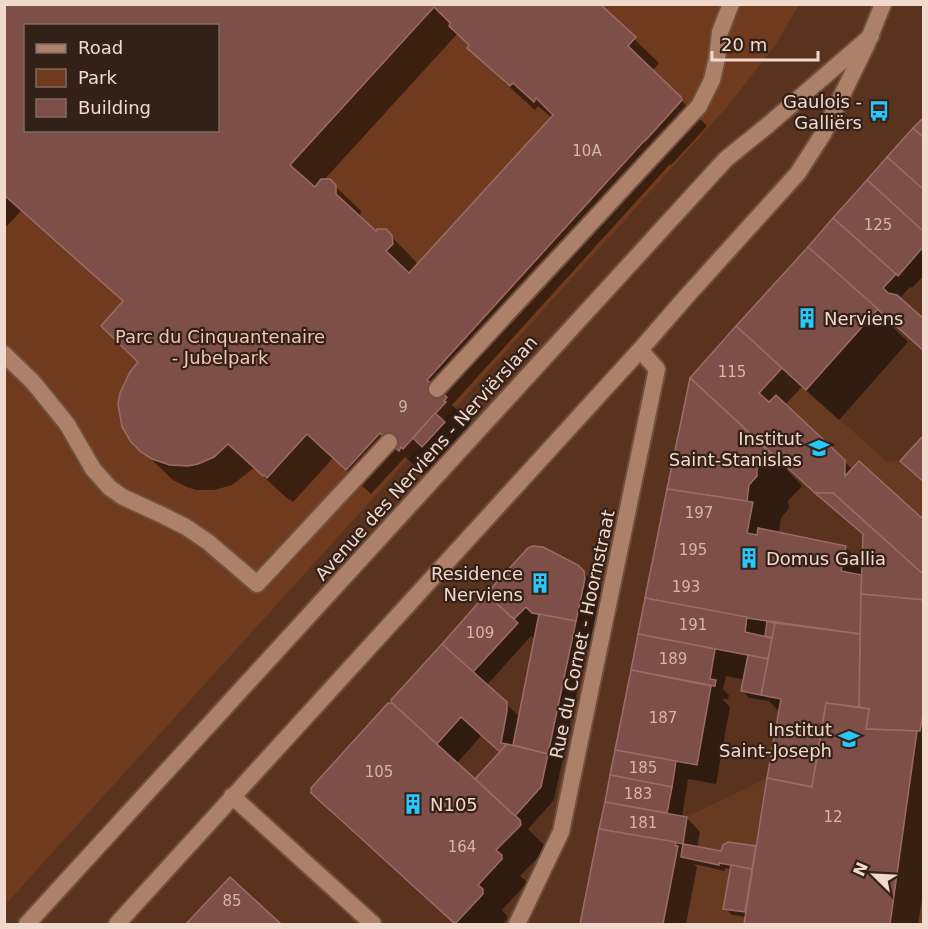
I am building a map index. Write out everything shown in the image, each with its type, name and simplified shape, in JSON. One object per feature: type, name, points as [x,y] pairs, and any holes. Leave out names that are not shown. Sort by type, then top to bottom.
[{"type":"street","points":[[437,389],[699,106],[712,80],[720,32],[731,4]]},
{"type":"street","name":"Avenue des Nerviens - Nerviërslaan","points":[[117,924],[640,350],[798,173],[823,134],[871,36],[883,4]]},
{"type":"street","name":"Avenue des Nerviens - Nerviërslaan","points":[[27,924],[726,159],[871,36]]},
{"type":"street","name":"Rue du Cornet - Hoornstraat","points":[[517,924],[561,832],[657,369],[640,350]]},
{"type":"street","points":[[4,354],[33,382],[68,424],[93,469],[110,488],[123,498],[186,527],[208,542],[257,584],[389,442]]},
{"type":"street","points":[[232,796],[373,924]]},
{"type":"shaded area","name":"Institut Saint-Stanislas","points":[[736,326],[887,462],[900,461],[923,435],[923,575],[815,493],[690,378]]},
{"type":"shaded area","name":"Institut Saint-Joseph","points":[[861,594],[923,600],[923,924],[580,924],[599,829],[682,844],[687,817],[767,778],[781,699],[761,695],[775,623],[859,634]]},
{"type":"green space","name":"Parc du Cinquantenaire - Jubelpark","points":[[5,5],[799,5],[776,44],[727,107],[5,905]]},
{"type":"building","points":[[4,4],[600,4],[636,37],[628,46],[681,97],[682,100],[427,380],[447,397],[444,401],[446,402],[399,451],[380,433],[346,470],[307,434],[267,478],[228,444],[214,457],[188,466],[170,465],[152,459],[131,442],[122,427],[118,404],[120,393],[130,372],[138,362],[101,326],[123,301],[4,195]],"holes":[[[434,7],[450,23],[449,26],[469,45],[467,48],[510,86],[513,83],[534,102],[536,98],[553,115],[409,273],[386,251],[393,244],[392,235],[386,229],[376,231],[336,194],[336,185],[330,179],[321,179],[315,187],[290,165]]]},
{"type":"building","points":[[924,117],[924,138],[913,128]]},
{"type":"building","points":[[913,128],[924,138],[924,190],[887,157]]},
{"type":"building","points":[[887,157],[924,190],[924,232],[867,180]]},
{"type":"building","points":[[867,180],[924,232],[924,246],[898,276],[833,218]]},
{"type":"building","points":[[833,218],[896,274],[883,288],[888,293],[897,295],[924,319],[924,351],[808,247]]},
{"type":"building","name":"Nerviens","points":[[808,247],[878,309],[806,390],[736,326]]},
{"type":"building","name":"Institut Saint-Stanislas","points":[[736,326],[782,368],[759,393],[769,402],[776,395],[845,460],[845,476],[859,461],[924,520],[924,575],[833,493],[815,493],[690,378]]},
{"type":"building","points":[[690,378],[771,453],[757,469],[757,476],[749,485],[747,501],[667,489]]},
{"type":"building","points":[[435,413],[445,422],[422,447],[413,438]]},
{"type":"building","points":[[924,435],[924,482],[900,461]]},
{"type":"building","name":"Domus Gallia","points":[[667,489],[753,502],[747,533],[757,535],[758,528],[846,546],[841,571],[862,575],[860,634],[747,618],[645,598]]},
{"type":"building","points":[[815,493],[833,493],[924,575],[924,600],[861,594],[863,534]]},
{"type":"building","name":"Residence Nerviens","points":[[543,547],[578,565],[584,571],[585,579],[576,621],[532,613],[526,607],[514,619],[486,594],[528,548]]},
{"type":"building","points":[[486,594],[518,623],[473,672],[442,644]]},
{"type":"building","points":[[861,594],[924,600],[924,709],[920,731],[866,729],[869,709],[859,707]]},
{"type":"building","points":[[645,598],[747,617],[745,632],[772,638],[768,659],[638,634]]},
{"type":"building","points":[[539,614],[576,621],[548,754],[513,745]]},
{"type":"building","points":[[767,621],[775,623],[772,638],[765,636]]},
{"type":"building","points":[[775,623],[860,634],[859,707],[826,703],[812,787],[767,778],[781,699],[761,695]]},
{"type":"building","points":[[638,634],[715,649],[710,679],[716,680],[715,686],[631,670]]},
{"type":"building","points":[[442,644],[507,702],[501,743],[507,744],[500,752],[461,717],[437,744],[392,703],[391,700]]},
{"type":"building","points":[[748,655],[768,659],[761,695],[741,691]]},
{"type":"building","points":[[631,670],[711,686],[697,765],[615,750]]},
{"type":"building","name":"N105","points":[[388,703],[392,703],[520,820],[521,825],[496,850],[502,855],[502,859],[478,885],[483,889],[483,894],[456,923],[311,793],[311,788]]},
{"type":"building","points":[[826,703],[869,709],[866,729],[917,731],[890,924],[744,924],[767,778],[812,787]]},
{"type":"building","points":[[507,744],[548,754],[541,787],[515,816],[475,779]]},
{"type":"building","points":[[615,750],[676,761],[672,787],[610,775]]},
{"type":"building","points":[[610,775],[672,787],[667,813],[605,802]]},
{"type":"building","points":[[605,802],[687,817],[683,844],[599,829]]},
{"type":"building","points":[[599,829],[676,842],[675,846],[678,846],[663,924],[580,924]]},
{"type":"building","points":[[728,842],[756,846],[752,869],[681,857],[683,844],[721,851],[723,845]]},
{"type":"building","points":[[731,865],[752,869],[745,912],[723,909]]},
{"type":"building","points":[[230,877],[281,924],[186,924]]},
{"type":"place","name":"Gaulois - Galliërs","points":[[879,111]]},
{"type":"place","name":"Nerviens","points":[[807,318]]},
{"type":"place","name":"Institut Saint-Stanislas","points":[[819,448]]},
{"type":"place","name":"Domus Gallia","points":[[749,558]]},
{"type":"place","name":"Residence Nerviens","points":[[540,583]]},
{"type":"place","name":"Institut Saint-Joseph","points":[[849,739]]},
{"type":"place","name":"N105","points":[[413,804]]}]
